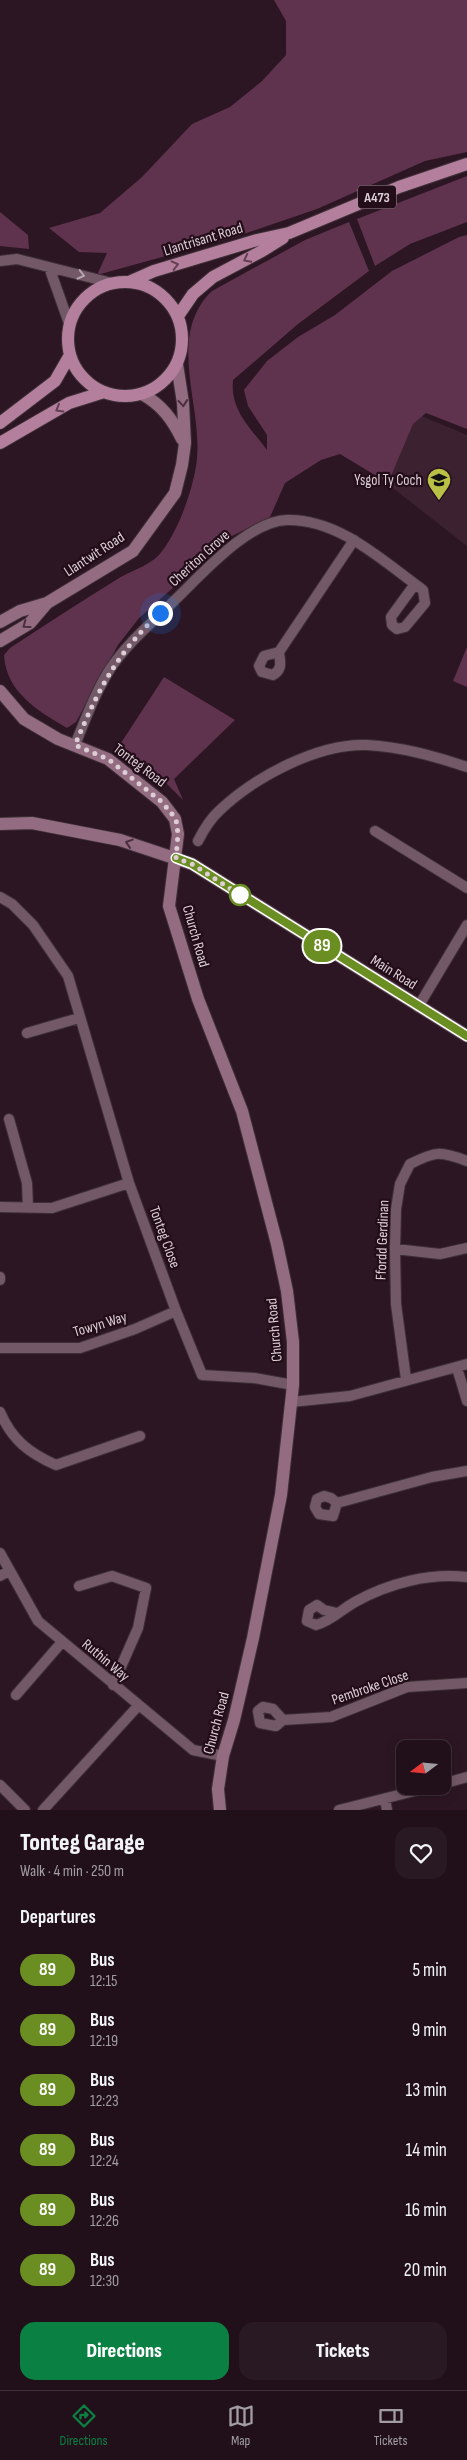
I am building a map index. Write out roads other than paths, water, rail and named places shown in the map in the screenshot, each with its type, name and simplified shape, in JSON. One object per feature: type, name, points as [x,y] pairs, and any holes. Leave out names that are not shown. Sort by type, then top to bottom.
[{"type":"main road","name":"Llantrisant Road","points":[[129,282],[154,270],[257,240],[289,233],[399,187],[467,164]]},
{"type":"main road","name":"Llantrisant Road","points":[[178,316],[193,294],[213,277],[262,251],[289,233]]},
{"type":"main road","points":[[129,282],[144,285],[158,292],[170,302],[178,316],[183,340],[177,364],[168,377],[157,387],[142,394],[130,396],[104,392],[89,384],[78,371],[70,355],[68,340],[75,312],[83,300],[97,289],[112,283],[129,282]]},
{"type":"main road","points":[[0,423],[55,381],[70,355]]},
{"type":"main road","name":"Llantwit Road","points":[[47,603],[133,552],[175,493],[182,465],[184,443],[183,402],[177,364]]},
{"type":"main road","points":[[0,444],[69,403],[104,392]]},
{"type":"main road","points":[[142,394],[155,401],[171,417],[184,443]]},
{"type":"main road","points":[[0,622],[20,611],[47,603]]},
{"type":"main road","points":[[0,641],[30,623],[47,603]]},
{"type":"main road","name":"Tonteg Road","points":[[0,691],[30,724],[108,759],[162,802],[176,819],[178,834],[176,858]]},
{"type":"main road","name":"Main Road","points":[[0,824],[32,823],[111,838],[192,864],[467,1036]]},
{"type":"main road","name":"Church Road","points":[[176,858],[169,906],[198,999],[242,1111],[277,1244],[287,1291],[293,1342],[293,1385],[281,1494],[269,1565],[234,1720],[223,1756],[218,1789],[220,1810]]},
{"type":"street","points":[[0,261],[17,259],[112,283]]},
{"type":"street","points":[[49,268],[70,326]]},
{"type":"street","name":"Cheriton Grove","points":[[75,745],[103,682],[129,644],[227,550],[261,528],[287,520],[322,527],[354,540],[415,584]]},
{"type":"street","points":[[279,652],[354,540]]},
{"type":"street","points":[[198,840],[209,822],[234,798],[270,774],[299,760],[337,749],[365,745],[402,749],[467,767]]},
{"type":"street","points":[[376,830],[467,888]]},
{"type":"street","name":"Tonteg Close","points":[[0,897],[12,904],[34,925],[68,976],[129,1183],[202,1376],[254,1378],[293,1385]]},
{"type":"street","points":[[418,1007],[467,925]]},
{"type":"street","points":[[26,1033],[80,1018]]},
{"type":"street","points":[[9,1119],[27,1183],[28,1208]]},
{"type":"street","name":"Ffordd Gerdinan","points":[[406,1379],[396,1304],[396,1209],[400,1184],[410,1164],[435,1153],[449,1154],[467,1161]]},
{"type":"street","points":[[0,1207],[52,1208],[129,1183]]},
{"type":"street","points":[[395,1249],[440,1254],[467,1248]]},
{"type":"street","name":"Towyn Way","points":[[0,1348],[80,1348],[135,1329],[176,1311]]},
{"type":"street","points":[[291,1402],[350,1396],[406,1379],[462,1366],[467,1400]]},
{"type":"street","points":[[0,1412],[6,1426],[18,1442],[33,1454],[56,1465],[140,1436]]},
{"type":"street","points":[[337,1503],[432,1477],[467,1471]]},
{"type":"street","name":"Ruthin Way","points":[[0,1553],[4,1573],[38,1620],[62,1642],[193,1750],[223,1756]]},
{"type":"street","points":[[79,1586],[112,1576],[146,1588],[138,1628],[113,1685]]},
{"type":"street","points":[[337,1613],[374,1592],[426,1577],[467,1577]]},
{"type":"street","points":[[16,1694],[62,1642]]},
{"type":"street","name":"Pembroke Close","points":[[283,1720],[331,1717],[407,1687],[467,1683]]},
{"type":"street","points":[[43,1810],[138,1706]]},
{"type":"street","points":[[451,1782],[467,1778]]},
{"type":"street","points":[[0,1785],[25,1810]]},
{"type":"street","points":[[339,1810],[400,1795]]},
{"type":"street","points":[[385,1799],[387,1810]]},
{"type":"place","name":"Ysgol Ty Coch","points":[[439,501]]}]
